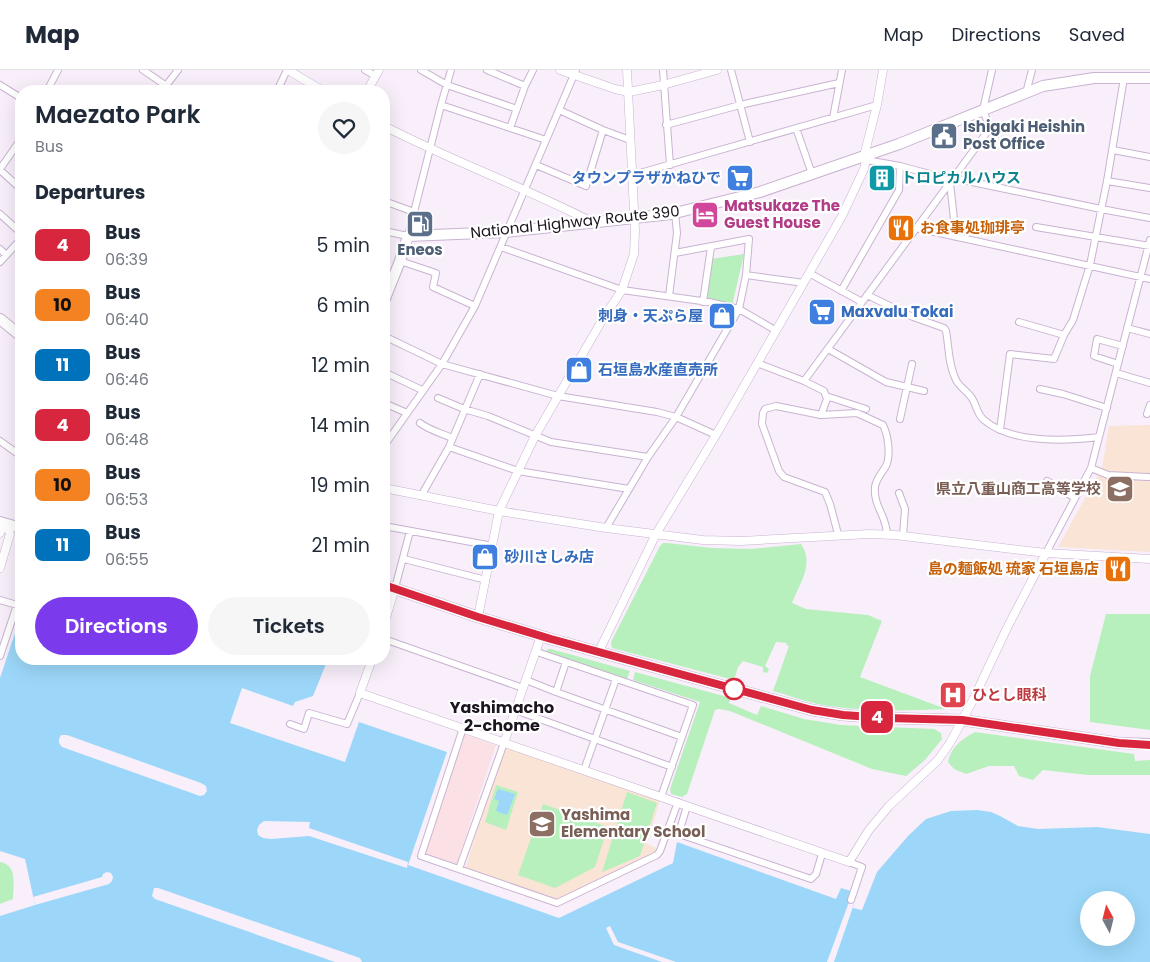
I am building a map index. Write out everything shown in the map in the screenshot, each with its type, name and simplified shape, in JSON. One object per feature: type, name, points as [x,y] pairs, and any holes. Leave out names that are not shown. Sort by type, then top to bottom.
[{"type":"highway","name":"National Highway Route 390","points":[[408,236],[506,232],[675,213],[760,192],[865,158],[1043,86],[1095,74],[1124,78],[1141,74],[1150,78]]},
{"type":"highway","points":[[390,286],[408,236]]},
{"type":"highway","points":[[0,319],[15,331]]},
{"type":"highway","points":[[390,587],[540,636],[812,710],[843,715],[886,718],[962,720],[1119,743],[1150,744]]},
{"type":"street","points":[[50,85],[58,70]]},
{"type":"street","points":[[143,70],[166,85],[178,70]]},
{"type":"street","points":[[280,85],[288,70],[313,85]]},
{"type":"street","points":[[365,70],[377,73],[370,85]]},
{"type":"street","points":[[421,70],[447,85],[518,109]]},
{"type":"street","points":[[390,232],[408,236],[451,70]]},
{"type":"street","points":[[487,70],[525,86]]},
{"type":"street","points":[[510,128],[525,86],[533,70]]},
{"type":"street","points":[[560,70],[575,72],[629,92],[717,70]]},
{"type":"street","points":[[478,617],[499,511],[535,436],[604,317],[622,290],[634,254],[633,176],[627,70]]},
{"type":"street","points":[[663,70],[670,165]]},
{"type":"street","points":[[731,70],[750,142]]},
{"type":"street","points":[[833,118],[842,70]]},
{"type":"street","points":[[599,651],[656,534],[716,435],[842,216],[864,168],[883,70]]},
{"type":"street","points":[[804,381],[990,128],[983,110],[992,70]]},
{"type":"street","points":[[1026,93],[1032,70]]},
{"type":"street","points":[[390,437],[442,364],[475,306],[575,72]]},
{"type":"street","points":[[1000,430],[1010,354],[1054,358],[1073,320],[1090,265],[1113,150],[1124,78]]},
{"type":"street","points":[[666,125],[740,105],[839,83]]},
{"type":"street","points":[[0,85],[15,94]]},
{"type":"street","points":[[441,105],[546,140]]},
{"type":"street","points":[[633,176],[877,105]]},
{"type":"street","points":[[559,110],[630,140]]},
{"type":"street","points":[[796,128],[812,174]]},
{"type":"street","points":[[390,129],[430,150],[525,190],[592,222]]},
{"type":"street","points":[[536,165],[586,186],[603,130]]},
{"type":"street","points":[[15,148],[0,170],[15,184]]},
{"type":"street","points":[[1113,150],[1150,157]]},
{"type":"street","points":[[865,158],[951,181],[1150,218]]},
{"type":"street","points":[[841,291],[899,190],[900,166]]},
{"type":"street","points":[[951,181],[956,237]]},
{"type":"street","points":[[1107,181],[1150,188]]},
{"type":"street","points":[[390,203],[414,212]]},
{"type":"street","points":[[669,296],[677,233],[675,213]]},
{"type":"street","points":[[0,214],[15,228]]},
{"type":"street","points":[[849,862],[869,830],[888,806],[938,760],[950,742],[1091,468],[1150,244],[1036,227]]},
{"type":"street","points":[[916,228],[1150,279]]},
{"type":"street","points":[[606,528],[648,457],[676,417],[739,309],[746,275],[749,239],[675,253]]},
{"type":"street","points":[[0,262],[15,245]]},
{"type":"street","points":[[501,247],[622,290],[669,296],[739,309],[775,330]]},
{"type":"street","points":[[703,302],[711,247]]},
{"type":"street","points":[[0,249],[6,255]]},
{"type":"street","points":[[400,261],[436,273],[433,287],[475,306]]},
{"type":"street","points":[[809,274],[862,302]]},
{"type":"street","points":[[746,275],[804,283]]},
{"type":"street","points":[[867,296],[946,330],[948,351],[956,379],[962,390],[972,398],[978,414],[1000,430],[1017,436],[1027,437],[1072,440],[1099,437]]},
{"type":"street","points":[[1019,322],[1064,335]]},
{"type":"street","points":[[1128,328],[1150,334]]},
{"type":"street","points":[[390,339],[442,364],[558,396],[657,412],[676,417],[716,435]]},
{"type":"street","points":[[1118,364],[1094,356],[1097,339],[1123,346]]},
{"type":"street","points":[[828,349],[886,382],[924,391]]},
{"type":"street","points":[[757,363],[804,381],[824,391],[826,402],[821,415]]},
{"type":"street","points":[[900,419],[912,364]]},
{"type":"street","points":[[1116,373],[1150,384]]},
{"type":"street","points":[[421,496],[449,447],[480,374]]},
{"type":"street","points":[[390,375],[422,390]]},
{"type":"street","points":[[1040,389],[1107,408]]},
{"type":"street","points":[[826,396],[866,409]]},
{"type":"street","points":[[438,398],[551,442],[648,457]]},
{"type":"street","points":[[390,406],[407,413]]},
{"type":"street","points":[[838,534],[825,492],[782,475],[761,419],[765,409],[772,406],[821,415],[856,414],[883,425],[886,432],[887,462],[877,480],[875,489],[878,507],[886,520],[887,535]]},
{"type":"street","points":[[1147,414],[1150,406]]},
{"type":"street","points":[[420,423],[428,429],[452,438]]},
{"type":"street","points":[[0,441],[15,452]]},
{"type":"street","points":[[449,447],[518,471],[629,489]]},
{"type":"street","points":[[1091,468],[1108,475],[1148,478]]},
{"type":"street","points":[[1048,481],[1075,498]]},
{"type":"street","points":[[390,489],[499,511],[606,528],[703,540],[734,541],[838,534],[887,535],[1046,553],[1150,559]]},
{"type":"street","points":[[899,493],[905,509],[903,536]]},
{"type":"street","points":[[390,527],[493,546]]},
{"type":"street","points":[[0,552],[3,530],[10,534],[0,568]]},
{"type":"street","points":[[390,606],[410,531]]},
{"type":"street","points":[[404,558],[486,580]]},
{"type":"street","points":[[0,600],[15,604]]},
{"type":"street","points":[[0,656],[15,611]]},
{"type":"street","points":[[459,869],[540,636]]},
{"type":"street","points":[[390,641],[523,688]]},
{"type":"street","points":[[540,654],[693,706],[661,797]]},
{"type":"street","points":[[556,692],[566,662]]},
{"type":"street","points":[[290,724],[304,729],[309,713],[347,724],[370,665]]},
{"type":"street","points":[[584,770],[616,679]]},
{"type":"street","points":[[526,680],[682,737]]},
{"type":"street","points":[[360,693],[862,867],[851,900]]},
{"type":"street","points":[[515,710],[672,766]]},
{"type":"street","points":[[463,728],[421,856],[560,903],[657,855],[678,802]]},
{"type":"street","points":[[687,806],[681,826],[682,835],[811,879],[816,874],[822,854]]},
{"type":"shaded area","name":"県立八重山商工高等学校","points":[[1150,425],[1150,552],[1058,547],[1102,468],[1109,426]]},
{"type":"shaded area","points":[[464,734],[496,745],[456,866],[423,855]]},
{"type":"shaded area","name":"Yashima Elementary School","points":[[508,748],[660,800],[647,844],[656,848],[653,853],[555,901],[465,869],[503,750]]},
{"type":"green space","points":[[744,254],[732,306],[705,300],[711,259]]},
{"type":"green space","points":[[663,543],[712,548],[751,549],[801,544],[805,551],[806,566],[802,581],[792,603],[806,609],[868,615],[882,621],[860,677],[946,709],[866,710],[834,707],[812,703],[773,691],[789,646],[786,645],[787,643],[776,642],[765,666],[769,669],[767,673],[763,672],[763,667],[743,661],[738,667],[734,680],[612,648],[611,642]]},
{"type":"green space","points":[[1106,614],[1150,614],[1150,730],[1090,722],[1090,676]]},
{"type":"green space","points":[[548,649],[630,671],[627,679],[545,652]]},
{"type":"green space","points":[[635,672],[731,698],[729,703],[757,715],[761,706],[804,719],[841,725],[934,729],[941,733],[942,739],[925,760],[906,776],[872,769],[730,711],[719,709],[715,710],[687,794],[682,797],[671,794],[670,789],[700,702],[633,680]]},
{"type":"green space","points":[[975,732],[1134,754],[1135,761],[1150,760],[1150,775],[1088,775],[1043,770],[1033,780],[1019,776],[1014,766],[989,766],[966,774],[954,769],[948,762],[949,757],[958,744]]},
{"type":"green space","points":[[496,785],[518,792],[506,830],[485,822]]},
{"type":"green space","points":[[627,792],[657,803],[640,856],[602,872]]},
{"type":"green space","points":[[543,804],[608,827],[595,867],[555,888],[518,875]]},
{"type":"green space","points":[[0,862],[10,867],[14,882],[13,899],[0,904]]},
{"type":"water","points":[[15,633],[15,665],[326,665],[313,696],[295,702],[293,706],[242,688],[230,723],[345,762],[359,722],[447,752],[408,865],[559,918],[673,863],[677,842],[836,899],[841,888],[851,891],[848,902],[854,904],[853,908],[862,910],[877,872],[908,836],[926,819],[951,811],[977,810],[991,812],[1018,826],[1038,829],[1097,827],[1150,834],[1150,962],[0,962],[0,916],[35,905],[25,859],[0,851],[0,678]]},
{"type":"water","points":[[498,789],[515,794],[507,815],[496,811],[499,801],[494,799]]},
{"type":"pier","points":[[61,735],[67,735],[201,783],[206,786],[207,791],[204,795],[200,796],[62,747],[59,743]]},
{"type":"pier","points":[[264,821],[310,822],[309,828],[408,862],[407,868],[309,836],[263,838],[258,835],[257,830]]},
{"type":"pier","points":[[107,872],[111,873],[113,877],[109,884],[35,905],[33,897],[102,877]]},
{"type":"pier","points":[[154,888],[360,958],[362,962],[335,962],[155,899],[152,896]]},
{"type":"pier","points":[[849,902],[854,904],[834,962],[827,962]]},
{"type":"pier","points":[[610,926],[618,942],[676,962],[662,962],[614,945],[606,928]]},
{"type":"bus line","name":"4","points":[[390,586],[478,617],[551,639],[812,710],[843,715],[886,718],[962,720],[1119,743],[1150,745]]},
{"type":"place","name":"Ishigaki Heishin Post Office","points":[[944,136]]},
{"type":"place","name":"タウンプラザかねひで","points":[[740,178]]},
{"type":"place","name":"トロピカルハウス","points":[[882,178]]},
{"type":"place","name":"Matsukaze The Guest House","points":[[705,215]]},
{"type":"place","name":"Eneos","points":[[420,224]]},
{"type":"place","name":"お食事処珈琲亭","points":[[901,228]]},
{"type":"place","name":"Maxvalu Tokai","points":[[822,312]]},
{"type":"place","name":"刺身・天ぷら屋","points":[[722,316]]},
{"type":"place","name":"石垣島水産直売所","points":[[579,370]]},
{"type":"place","name":"県立八重山商工高等学校","points":[[1120,489]]},
{"type":"place","name":"砂川さしみ店","points":[[485,557]]},
{"type":"place","name":"島の麺飯処 琉家 石垣島店","points":[[1118,569]]},
{"type":"place","name":"ひとし眼科","points":[[953,695]]},
{"type":"place","name":"Yashima Elementary School","points":[[542,824]]},
{"type":"district","name":"Yashimacho 2-chome","points":[[502,716]]}]
